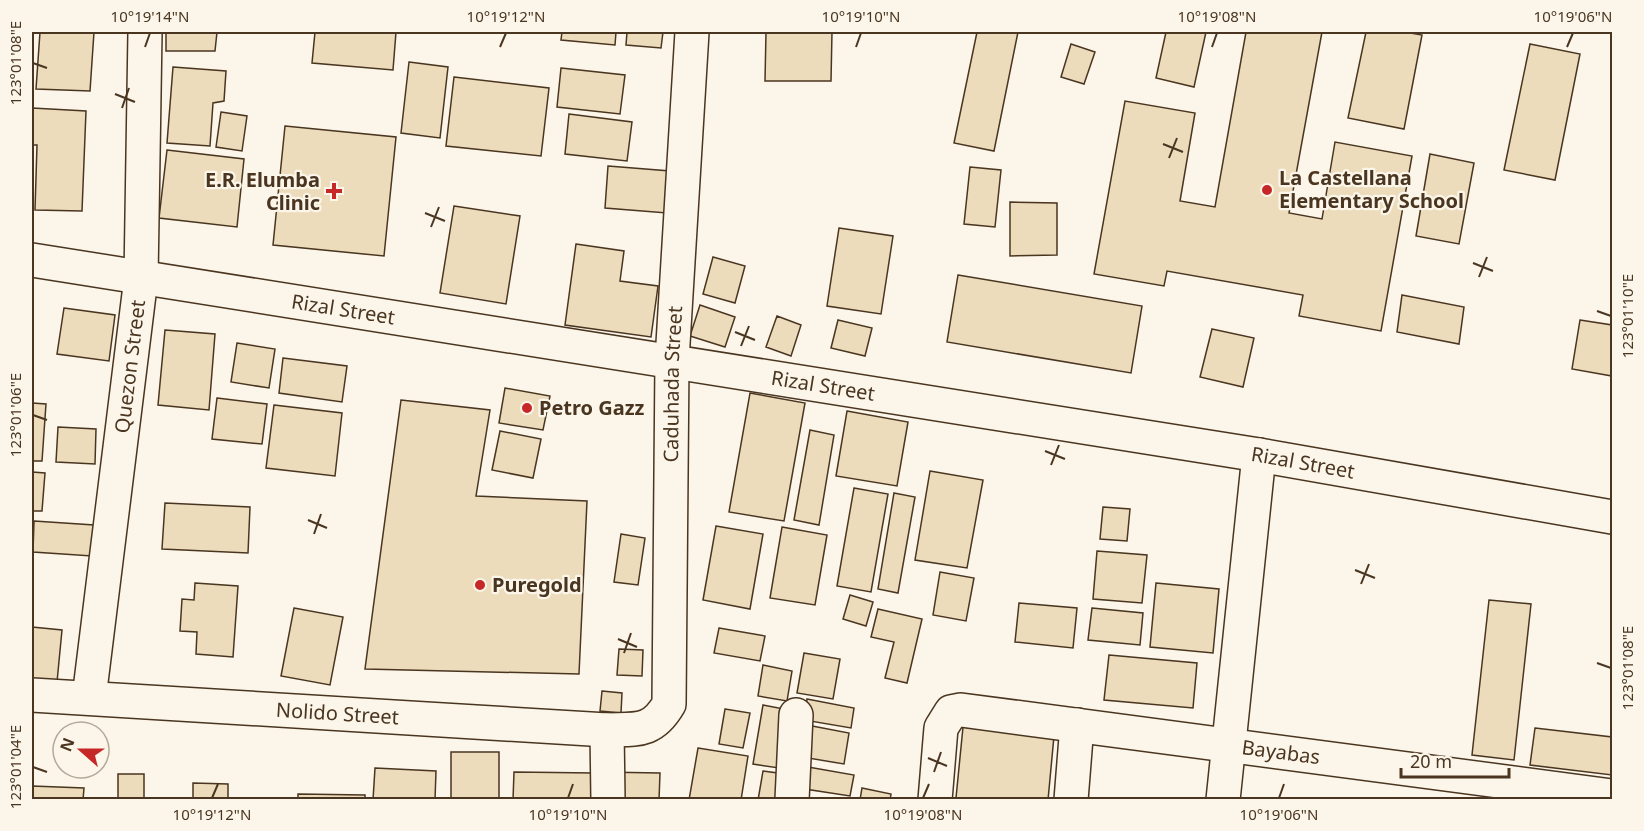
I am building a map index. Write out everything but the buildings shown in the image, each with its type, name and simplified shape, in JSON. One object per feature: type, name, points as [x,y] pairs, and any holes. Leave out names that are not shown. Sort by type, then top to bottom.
[{"type":"street","name":"Quezon Street","points":[[89,698],[141,278],[145,32]]},
{"type":"street","name":"Caduhada Street","points":[[645,728],[661,717],[669,704],[672,360],[692,32]]},
{"type":"street","name":"Rizal Street","points":[[32,260],[1259,455],[1612,517]]},
{"type":"street","points":[[1223,800],[1259,455]]},
{"type":"street","name":"Nolido Street","points":[[32,695],[607,730],[645,728]]},
{"type":"street","name":"Bayabas","points":[[935,800],[942,728],[951,712],[961,710],[1612,796]]},
{"type":"street","points":[[792,800],[796,715]]},
{"type":"street","points":[[1071,800],[1077,725]]},
{"type":"street","points":[[607,730],[608,800]]},
{"type":"place","name":"La Castellana Elementary School","points":[[1267,190]]},
{"type":"place","name":"E.R. Elumba Clinic","points":[[334,191]]},
{"type":"place","name":"Petro Gazz","points":[[527,408]]},
{"type":"place","name":"Puregold","points":[[480,585]]}]
